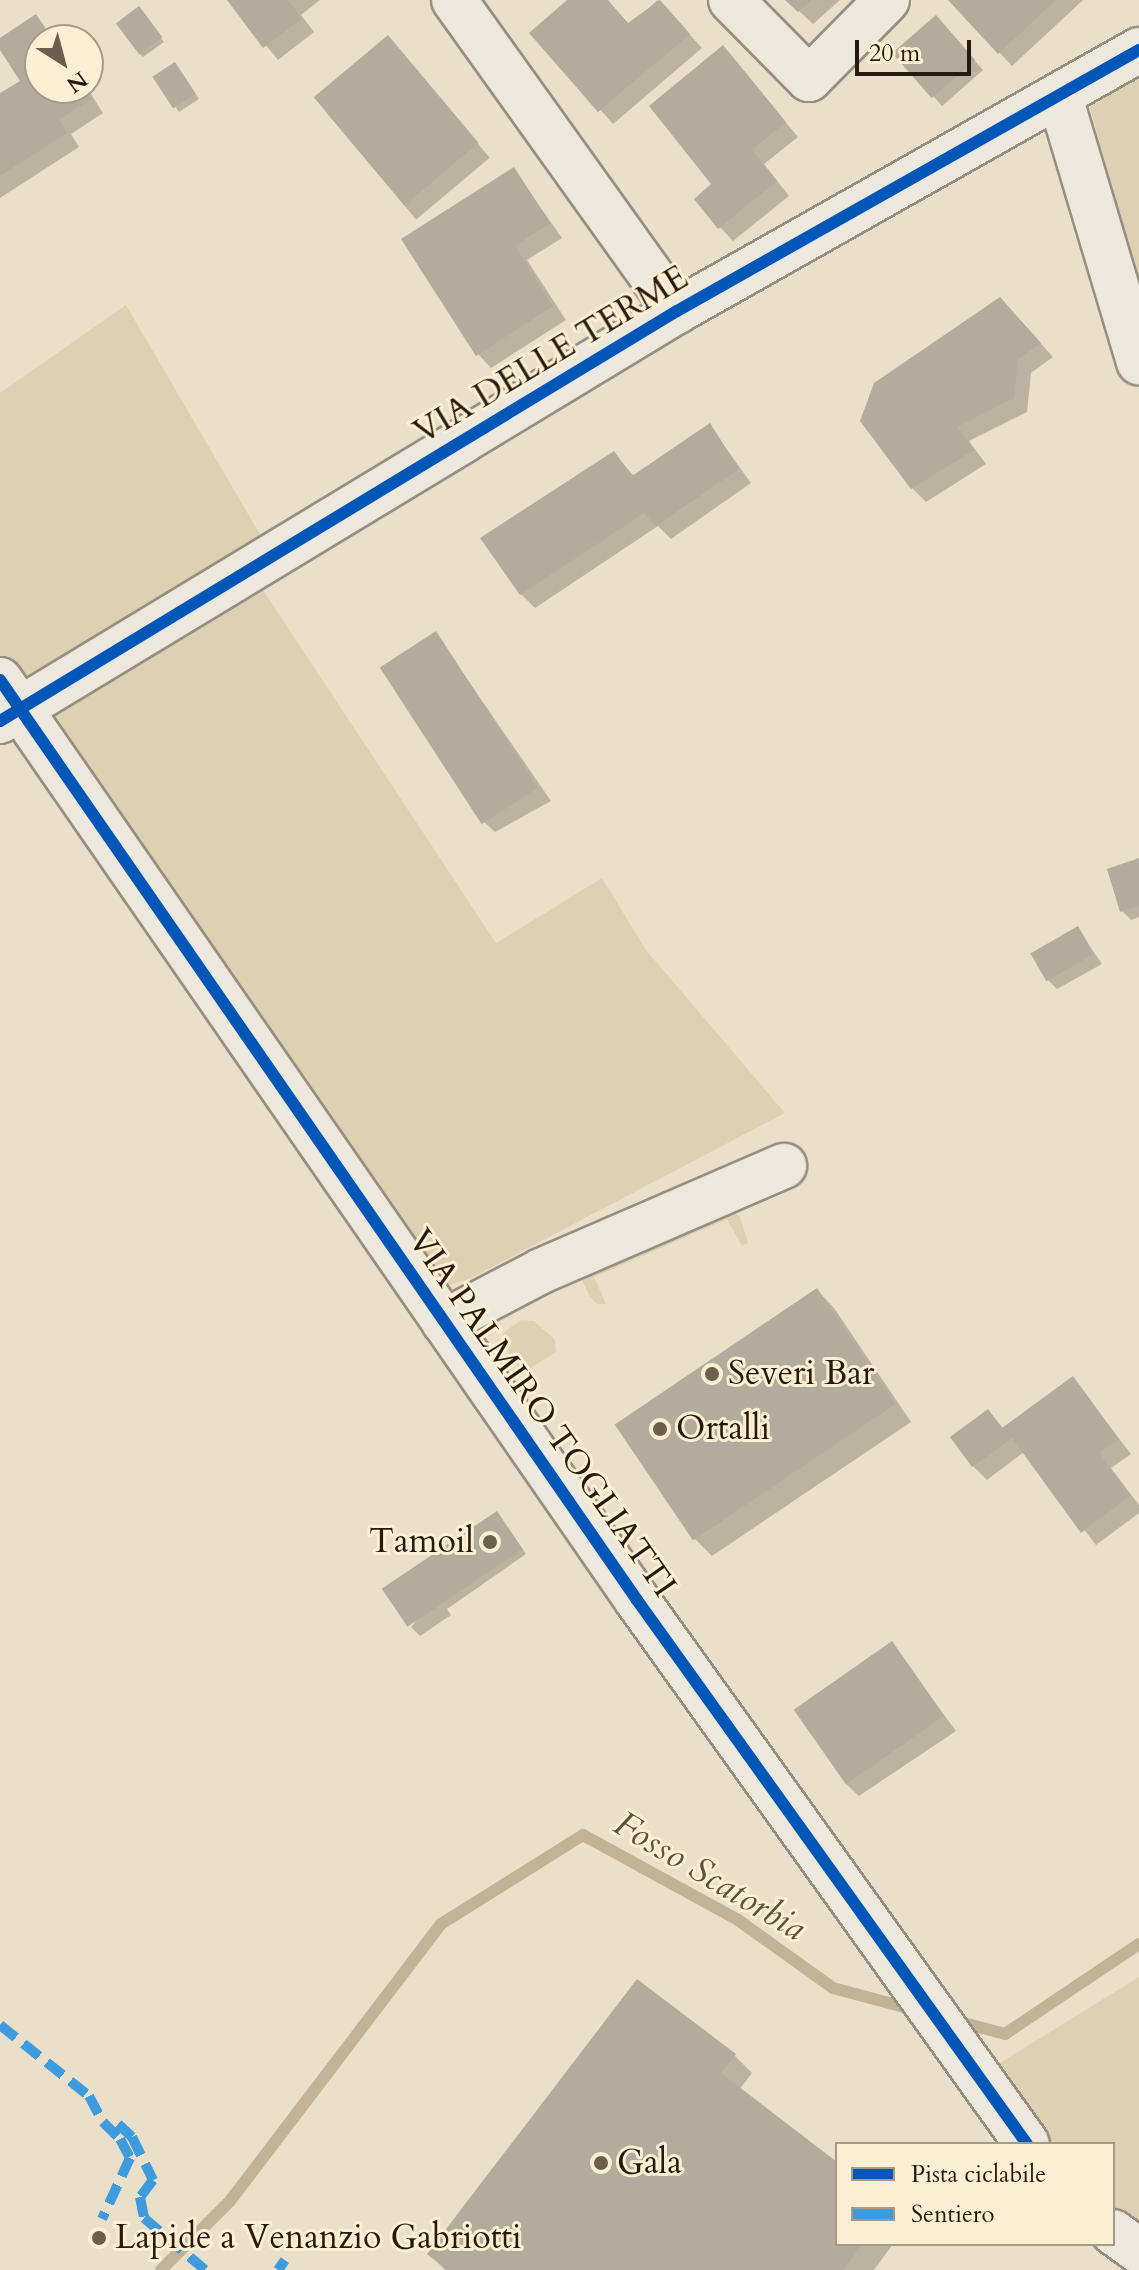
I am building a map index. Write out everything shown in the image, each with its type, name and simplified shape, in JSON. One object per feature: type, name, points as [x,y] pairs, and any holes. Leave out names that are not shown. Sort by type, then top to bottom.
[{"type":"street","points":[[731,0],[809,79],[887,0]]},
{"type":"street","points":[[459,2],[677,311]]},
{"type":"street","name":"VIA DELLE TERME","points":[[6,703],[677,311],[1139,50]]},
{"type":"street","points":[[1060,97],[1139,362]]},
{"type":"street","name":"VIA PALMIRO TOGLIATTI","points":[[6,703],[637,1600],[853,1896],[1026,2142]]},
{"type":"street","points":[[444,1322],[541,1271],[784,1166]]},
{"type":"street","points":[[1115,2233],[1139,2251]]},
{"type":"shaded area","points":[[1139,77],[1139,289],[1090,107]]},
{"type":"shaded area","points":[[126,305],[272,555],[249,569],[496,943],[602,878],[646,950],[785,1113],[469,1279],[425,1292],[0,680],[0,393]]},
{"type":"shaded area","points":[[734,1212],[740,1217],[748,1243],[742,1246],[727,1219],[594,1277],[606,1304],[597,1304],[589,1295],[582,1280],[585,1273]]},
{"type":"shaded area","points":[[521,1320],[534,1321],[555,1340],[556,1352],[523,1373],[501,1341],[503,1333]]},
{"type":"shaded area","points":[[1139,1977],[1139,2225],[1115,2210],[1115,2142],[1043,2142],[990,2069]]},
{"type":"building","points":[[227,0],[288,0],[302,18],[263,48]]},
{"type":"building","points":[[567,0],[608,0],[628,23],[660,0],[690,34],[598,112],[529,33]]},
{"type":"building","points":[[785,0],[812,0],[798,12]]},
{"type":"building","points":[[948,0],[1056,0],[998,54]]},
{"type":"building","points":[[139,6],[162,37],[139,55],[116,23]]},
{"type":"building","points":[[36,14],[43,24],[24,24],[24,104],[83,104],[59,120],[67,133],[0,176],[0,93],[20,81],[0,50],[0,38]]},
{"type":"building","points":[[936,15],[975,60],[932,98],[892,53]]},
{"type":"building","points":[[388,35],[479,143],[404,205],[314,97]]},
{"type":"building","points":[[723,45],[786,122],[752,150],[777,181],[718,229],[694,199],[711,184],[649,106]]},
{"type":"building","points":[[175,62],[196,94],[173,109],[152,77]]},
{"type":"building","points":[[514,167],[550,223],[515,246],[553,306],[476,356],[401,239]]},
{"type":"building","points":[[1000,297],[1041,343],[1018,359],[1014,398],[957,427],[974,450],[911,489],[860,421],[874,383]]},
{"type":"building","points":[[710,423],[739,469],[656,526],[644,513],[520,595],[480,538],[614,451],[632,476]]},
{"type":"building","points":[[436,631],[538,788],[482,824],[380,667]]},
{"type":"building","points":[[1139,858],[1139,906],[1120,912],[1107,869]]},
{"type":"building","points":[[1078,926],[1094,954],[1046,981],[1030,954]]},
{"type":"building","points":[[817,1288],[895,1404],[693,1541],[615,1424]]},
{"type":"building","points":[[1073,1376],[1119,1439],[1099,1453],[1130,1496],[1081,1533],[1012,1438],[972,1467],[950,1437],[988,1409],[1002,1428]]},
{"type":"building","points":[[497,1511],[523,1549],[407,1627],[382,1589]]},
{"type":"building","points":[[892,1641],[944,1716],[846,1784],[794,1710]]},
{"type":"building","points":[[637,1979],[736,2054],[721,2073],[835,2160],[835,2246],[861,2246],[843,2270],[447,2270],[427,2254]]},
{"type":"waterway","name":"Fosso Scatorbia","points":[[161,2270],[230,2201],[441,1924],[583,1835],[738,1920],[833,1988],[915,2010]]},
{"type":"waterway","name":"Fosso Scatorbia","points":[[952,2020],[1005,2034],[1139,1944]]},
{"type":"marked path","points":[[0,2025],[89,2096],[103,2122],[120,2139],[130,2158],[102,2219]]},
{"type":"marked path","points":[[118,2124],[132,2137],[153,2180],[140,2197],[144,2218],[205,2270]]},
{"type":"marked path","points":[[278,2270],[285,2260]]},
{"type":"cycle path","points":[[0,721],[677,311],[1139,50]]},
{"type":"cycle path","points":[[0,680],[637,1600],[1026,2142]]},
{"type":"place","name":"Severi Bar","points":[[712,1374]]},
{"type":"place","name":"Ortalli","points":[[660,1429]]},
{"type":"place","name":"Tamoil","points":[[490,1542]]},
{"type":"place","name":"Gala","points":[[601,2163]]},
{"type":"place","name":"Lapide a Venanzio Gabriotti","points":[[99,2238]]}]
